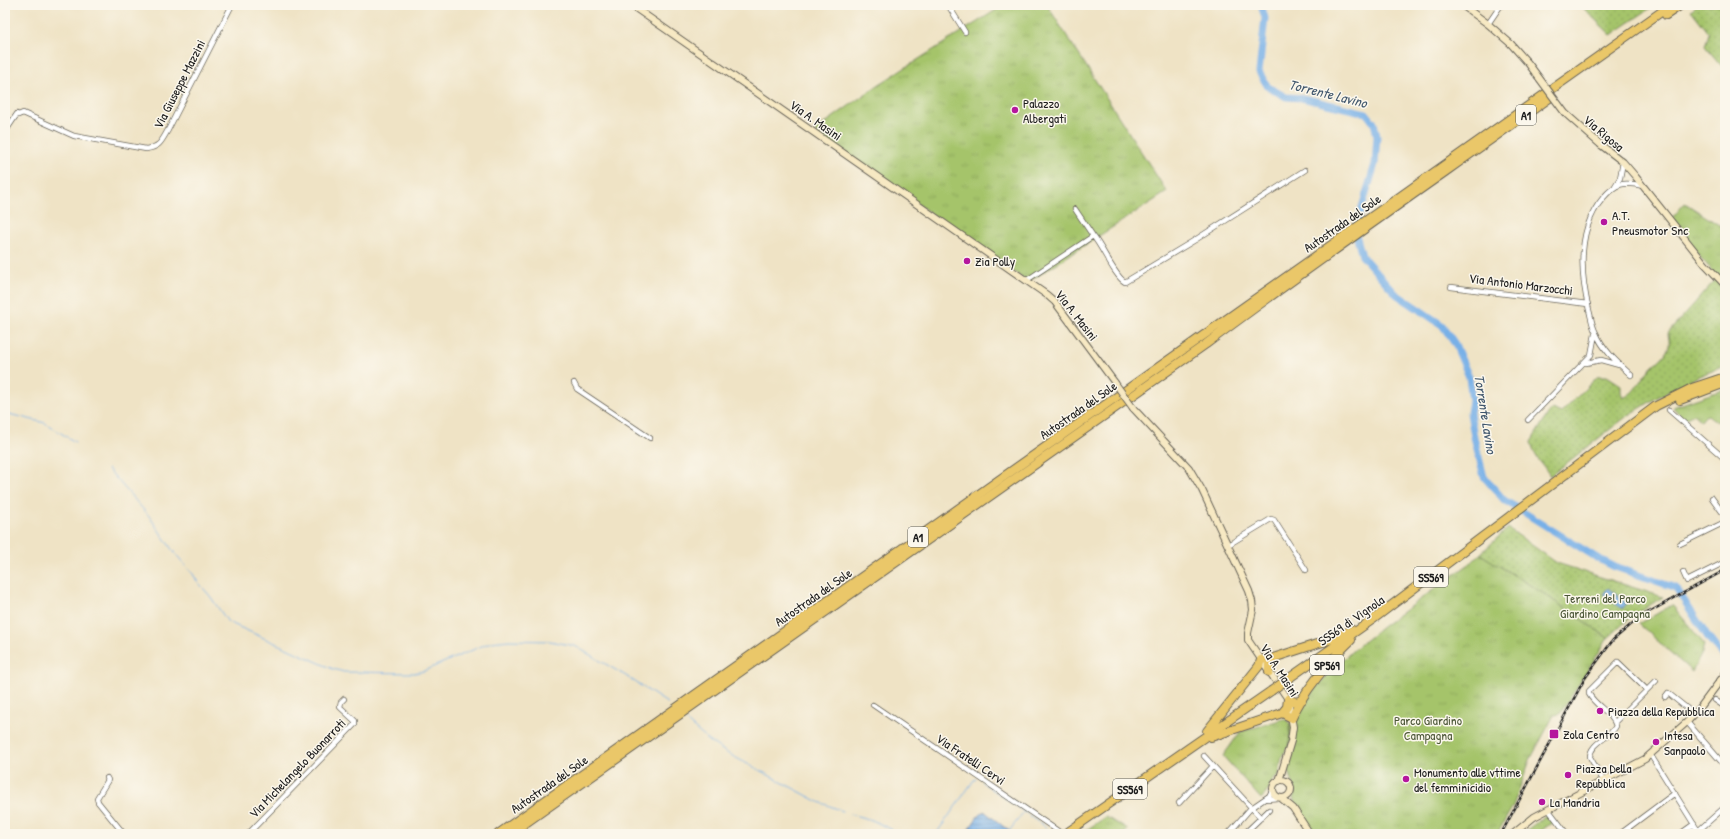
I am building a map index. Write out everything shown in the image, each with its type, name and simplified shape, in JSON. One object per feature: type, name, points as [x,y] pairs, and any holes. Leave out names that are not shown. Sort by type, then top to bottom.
[{"type":"highway","name":"Autostrada del Sole","points":[[498,834],[1671,5]]},
{"type":"highway","name":"Autostrada del Sole","points":[[510,834],[1206,344],[1298,274],[1371,225],[1680,5]]},
{"type":"highway","name":"SS569 di Vignola","points":[[1062,832],[1195,743],[1372,620],[1490,533],[1656,406],[1692,388],[1725,377]]},
{"type":"highway","name":"SS569 di Vignola","points":[[1624,431],[1662,407],[1725,383]]},
{"type":"highway","name":"SP569","points":[[1260,660],[1273,658],[1329,640],[1372,620]]},
{"type":"highway","name":"SP569","points":[[1292,718],[1302,700],[1328,664],[1372,620]]},
{"type":"highway","points":[[1269,672],[1268,665],[1273,658]]},
{"type":"highway","points":[[1195,743],[1214,723],[1255,670],[1260,660]]},
{"type":"highway","points":[[1255,670],[1264,669],[1269,672]]},
{"type":"highway","points":[[1195,743],[1222,732],[1282,713],[1287,707],[1288,699],[1297,702],[1302,700]]},
{"type":"highway","points":[[1282,713],[1292,718]]},
{"type":"street","name":"Via Giuseppe Mazzini","points":[[5,132],[17,114],[23,113],[74,136],[146,149],[155,148],[160,144],[168,130],[232,5]]},
{"type":"street","name":"Via A. Masini","points":[[631,5],[1027,280],[1055,302],[1132,408],[1189,468],[1202,490],[1228,545],[1252,601],[1253,610],[1248,640],[1260,660],[1288,699],[1292,718],[1291,740],[1279,781],[1275,784],[1273,789],[1274,794],[1293,808]]},
{"type":"street","points":[[948,5],[965,32]]},
{"type":"street","name":"Via Rigosa","points":[[1462,5],[1488,24],[1511,44],[1528,63],[1565,113],[1622,162],[1644,187],[1705,264],[1725,285]]},
{"type":"street","points":[[1488,24],[1501,5]]},
{"type":"street","points":[[1528,420],[1584,364],[1594,348],[1595,333],[1582,269],[1583,248],[1593,212],[1599,202],[1620,178],[1622,162]]},
{"type":"street","points":[[1076,209],[1099,243],[1121,280],[1125,282],[1195,240],[1305,170]]},
{"type":"street","points":[[1614,186],[1631,184],[1644,187]]},
{"type":"street","points":[[1027,280],[1094,236]]},
{"type":"street","name":"Via Antonio Marzocchi","points":[[1451,287],[1588,304]]},
{"type":"street","points":[[1595,333],[1619,365],[1632,375]]},
{"type":"street","points":[[1584,364],[1601,360],[1619,365]]},
{"type":"street","points":[[574,383],[577,389],[650,438]]},
{"type":"street","points":[[1669,410],[1725,459]]},
{"type":"street","points":[[1712,498],[1725,516]]},
{"type":"street","points":[[1228,545],[1271,519],[1274,520],[1306,570]]},
{"type":"street","points":[[1680,544],[1725,522]]},
{"type":"street","points":[[1683,572],[1687,581],[1725,562]]},
{"type":"street","points":[[1603,780],[1590,757],[1590,754],[1594,748],[1613,731],[1616,726],[1611,716],[1591,698],[1589,691],[1616,663],[1647,690]]},
{"type":"street","points":[[1514,834],[1524,824],[1548,809],[1650,754],[1687,722],[1711,698],[1720,680],[1725,674]]},
{"type":"street","points":[[1615,722],[1656,681]]},
{"type":"street","points":[[1666,695],[1694,714]]},
{"type":"street","points":[[1711,698],[1725,707]]},
{"type":"street","name":"Via Michelangelo Buonarroti","points":[[248,834],[355,724],[355,721],[340,707],[341,702],[344,699]]},
{"type":"street","name":"Via Fratelli Cervi","points":[[873,705],[1062,832]]},
{"type":"street","points":[[1687,722],[1725,766]]},
{"type":"street","points":[[1650,754],[1699,832],[1725,807]]},
{"type":"street","points":[[1204,756],[1261,818]]},
{"type":"street","points":[[1179,803],[1213,766]]},
{"type":"street","name":"Via A. Masini","points":[[1284,766],[1288,782],[1291,787],[1290,797],[1293,808],[1310,834]]},
{"type":"street","points":[[107,778],[108,780],[97,798],[98,802],[124,834]]},
{"type":"street","points":[[1279,781],[1284,780],[1288,782]]},
{"type":"street","points":[[1265,800],[1273,789]]},
{"type":"street","points":[[1228,834],[1252,808],[1272,797],[1288,797],[1291,793]]},
{"type":"street","points":[[1620,834],[1675,793]]},
{"type":"street","points":[[1548,809],[1567,834]]},
{"type":"street","points":[[1244,834],[1269,810]]},
{"type":"street","points":[[1680,834],[1694,824]]},
{"type":"green space","points":[[1004,5],[1047,5],[1167,192],[1028,282],[814,131],[878,85]]},
{"type":"green space","points":[[1580,5],[1655,5],[1611,35]]},
{"type":"green space","points":[[1697,5],[1725,5],[1725,70],[1705,46],[1709,33],[1691,10]]},
{"type":"green space","points":[[1685,203],[1725,229],[1725,287],[1670,220]]},
{"type":"green space","points":[[1716,279],[1725,287],[1725,366],[1699,376],[1658,397],[1626,417],[1550,476],[1536,456],[1531,442],[1549,412],[1553,409],[1561,413],[1598,376],[1607,376],[1621,385],[1623,398],[1632,392],[1652,367],[1665,354],[1669,344],[1668,333]]},
{"type":"green space","points":[[1725,389],[1725,413],[1717,422],[1708,415],[1701,421],[1693,414],[1684,420],[1673,407]]},
{"type":"green space","name":"Terreni del Parco Giardino Campagna","points":[[1508,528],[1557,563],[1663,597],[1632,616],[1608,638],[1544,594],[1480,554]]},
{"type":"green space","name":"Parco Giardino Campagna","points":[[1480,554],[1544,594],[1608,638],[1560,714],[1554,715],[1530,760],[1513,806],[1497,834],[1314,834],[1297,808],[1293,798],[1295,790],[1288,769],[1291,719],[1318,685],[1351,652],[1383,626],[1472,562]]},
{"type":"green space","points":[[1672,605],[1704,644],[1702,653],[1692,672],[1639,624]]},
{"type":"green space","points":[[1283,719],[1288,721],[1290,726],[1289,746],[1282,756],[1279,775],[1274,779],[1265,796],[1261,799],[1223,756],[1240,732]]},
{"type":"green space","points":[[1547,815],[1554,821],[1537,834],[1521,834]]},
{"type":"green space","points":[[1106,817],[1128,830],[1123,834],[1080,834]]},
{"type":"water","points":[[1608,588],[1627,603],[1622,609],[1603,594]]},
{"type":"water","points":[[984,811],[1013,834],[966,834],[978,816]]},
{"type":"waterway","name":"Torrente Lavino","points":[[1261,5],[1265,18],[1259,72],[1268,87],[1286,97],[1302,98],[1366,113],[1374,123],[1377,136],[1375,164],[1355,231],[1362,256],[1396,294],[1442,325],[1455,344],[1469,377],[1472,400],[1470,413],[1474,437],[1484,477],[1504,500],[1597,558],[1615,567],[1676,588],[1707,636],[1725,659]]},
{"type":"waterway","points":[[5,413],[45,423],[75,442]]},
{"type":"waterway","points":[[108,469],[149,516],[173,551],[193,574],[228,622],[333,669],[344,672],[414,673],[424,671],[491,642],[509,640],[550,641],[575,646],[626,676],[667,703]]},
{"type":"waterway","points":[[686,721],[709,741],[727,753],[819,802],[843,811]]},
{"type":"waterway","points":[[936,834],[976,779]]},
{"type":"waterway","points":[[982,782],[1046,827]]},
{"type":"waterway","points":[[1009,831],[1024,812]]},
{"type":"waterway","points":[[850,814],[872,820],[901,834]]},
{"type":"railway","points":[[1501,834],[1585,678],[1613,640],[1640,617],[1725,570]]},
{"type":"place","name":"Palazzo Albergati","points":[[1015,110]]},
{"type":"place","name":"A.T. Pneusmotor Snc","points":[[1604,222]]},
{"type":"place","name":"Zia Polly","points":[[967,261]]},
{"type":"place","name":"Piazza della Repubblica","points":[[1600,711]]},
{"type":"place","name":"Zola Centro","points":[[1554,734]]},
{"type":"place","name":"Intesa Sanpaolo","points":[[1656,742]]},
{"type":"place","name":"Piazza Della Repubblica","points":[[1568,775]]},
{"type":"place","name":"Monumento alle vttime del femminicidio","points":[[1406,779]]},
{"type":"place","name":"La Mandria","points":[[1542,802]]}]
